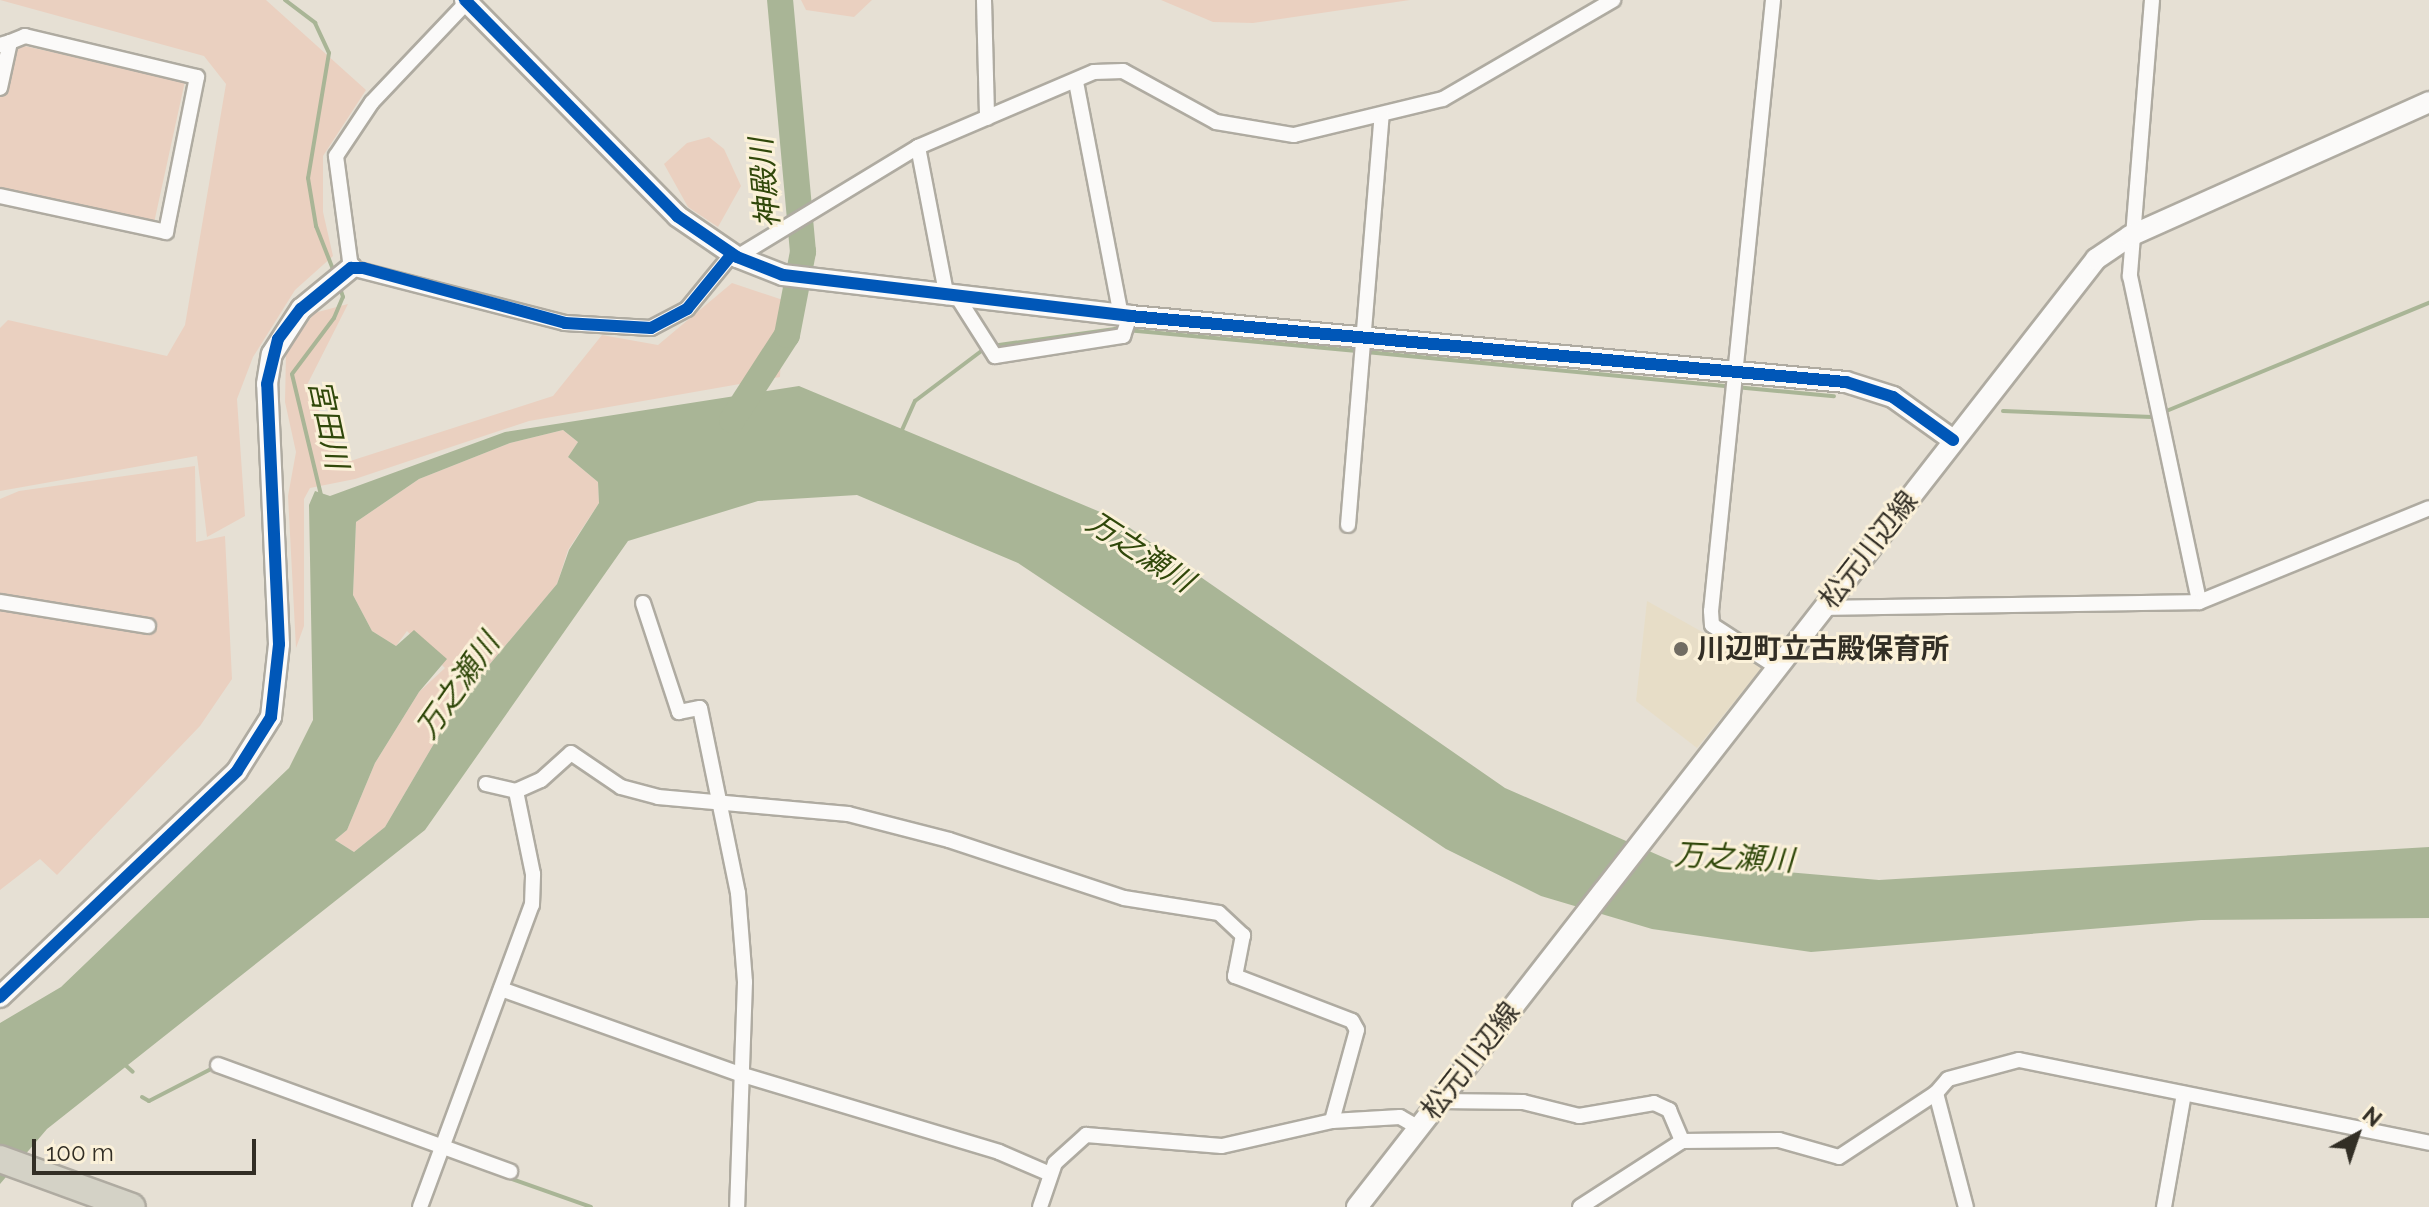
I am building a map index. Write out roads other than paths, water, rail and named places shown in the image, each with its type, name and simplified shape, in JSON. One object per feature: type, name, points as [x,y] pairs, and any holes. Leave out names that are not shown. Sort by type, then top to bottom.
[{"type":"highway","points":[[12,1163],[132,1207]]},
{"type":"street","points":[[984,0],[987,118]]},
{"type":"street","points":[[347,271],[565,323],[651,328],[687,309],[735,256],[918,147],[1094,72],[1123,71],[1216,122],[1294,135],[1443,99],[1613,0]]},
{"type":"street","points":[[1773,0],[1712,625],[1777,667]]},
{"type":"street","points":[[2152,0],[2130,236],[2130,276],[2199,602]]},
{"type":"street","points":[[347,271],[336,156],[372,102],[467,1],[662,201],[735,256],[783,275],[832,286],[952,298],[1125,323],[1736,382],[1877,390],[1953,440]]},
{"type":"street","points":[[0,88],[5,44],[25,36],[197,77],[166,232],[0,196]]},
{"type":"street","points":[[1076,82],[1125,323]]},
{"type":"street","name":"松元川辺線","points":[[1357,1207],[2096,259],[2130,236],[2429,102]]},
{"type":"street","points":[[1348,525],[1382,115]]},
{"type":"street","points":[[918,147],[952,298],[995,356],[1125,323]]},
{"type":"street","points":[[0,997],[237,771],[271,717],[279,644],[267,384],[286,326],[323,289],[347,271]]},
{"type":"street","points":[[1825,608],[2199,602],[2429,508]]},
{"type":"street","points":[[0,602],[148,626]]},
{"type":"street","points":[[643,603],[679,712],[700,708],[725,806],[744,968],[737,1207]]},
{"type":"street","points":[[486,784],[516,791],[541,780],[571,753],[621,787],[725,806],[885,822],[1124,898],[1231,918],[1243,935],[1235,976],[1352,1021],[1357,1030],[1332,1121]]},
{"type":"street","points":[[420,1207],[532,905],[533,874],[516,791]]},
{"type":"street","points":[[501,989],[743,1075],[999,1152],[1050,1174]]},
{"type":"street","points":[[1580,1207],[1682,1141],[1779,1140],[1839,1157],[1936,1093],[1948,1079],[2019,1060],[2429,1143]]},
{"type":"street","points":[[218,1065],[439,1151],[510,1171]]},
{"type":"street","points":[[1936,1093],[1966,1207]]},
{"type":"street","points":[[2164,1207],[2184,1094]]},
{"type":"street","points":[[1440,1101],[1523,1102],[1579,1116],[1654,1103],[1669,1110],[1682,1141]]},
{"type":"street","points":[[1040,1207],[1050,1174],[1072,1143],[1086,1135],[1222,1146],[1332,1121],[1400,1117],[1419,1128]]},
{"type":"water","name":"万之瀬川","points":[[799,386],[1117,519],[1505,788],[1674,862],[1879,880],[2429,847],[2429,918],[2201,920],[1811,952],[1652,929],[1541,896],[1446,849],[1018,563],[857,495],[758,501],[628,541],[425,830],[47,1129],[0,1184],[0,1023],[61,987],[289,768],[313,720],[309,505],[315,491],[330,496],[505,432]],"holes":[[[563,430],[578,442],[568,457],[598,482],[599,503],[569,550],[557,584],[459,701],[385,827],[354,852],[335,840],[347,830],[375,763],[419,692],[447,659],[414,630],[396,646],[372,631],[353,595],[356,522],[419,479],[510,443]]]},
{"type":"waterway","name":"宮田川","points":[[285,0],[315,23],[329,53],[308,178],[316,226],[334,272]]},
{"type":"waterway","name":"神殿川","points":[[732,420],[787,335],[803,252],[780,0]]},
{"type":"waterway","name":"宮田川","points":[[321,495],[292,374],[334,318],[343,297],[340,288]]},
{"type":"waterway","points":[[2164,412],[2429,303]]},
{"type":"waterway","points":[[992,346],[1115,329],[1357,351]]},
{"type":"waterway","points":[[902,430],[915,401],[984,349]]},
{"type":"waterway","points":[[1366,352],[1834,396]]},
{"type":"waterway","points":[[2003,411],[2152,417]]},
{"type":"waterway","points":[[123,1063],[133,1072]]},
{"type":"waterway","points":[[142,1097],[149,1101],[213,1068]]},
{"type":"waterway","points":[[506,1177],[591,1207]]},
{"type":"place","name":"川辺町立古殿保育所","points":[[1681,649]]}]
